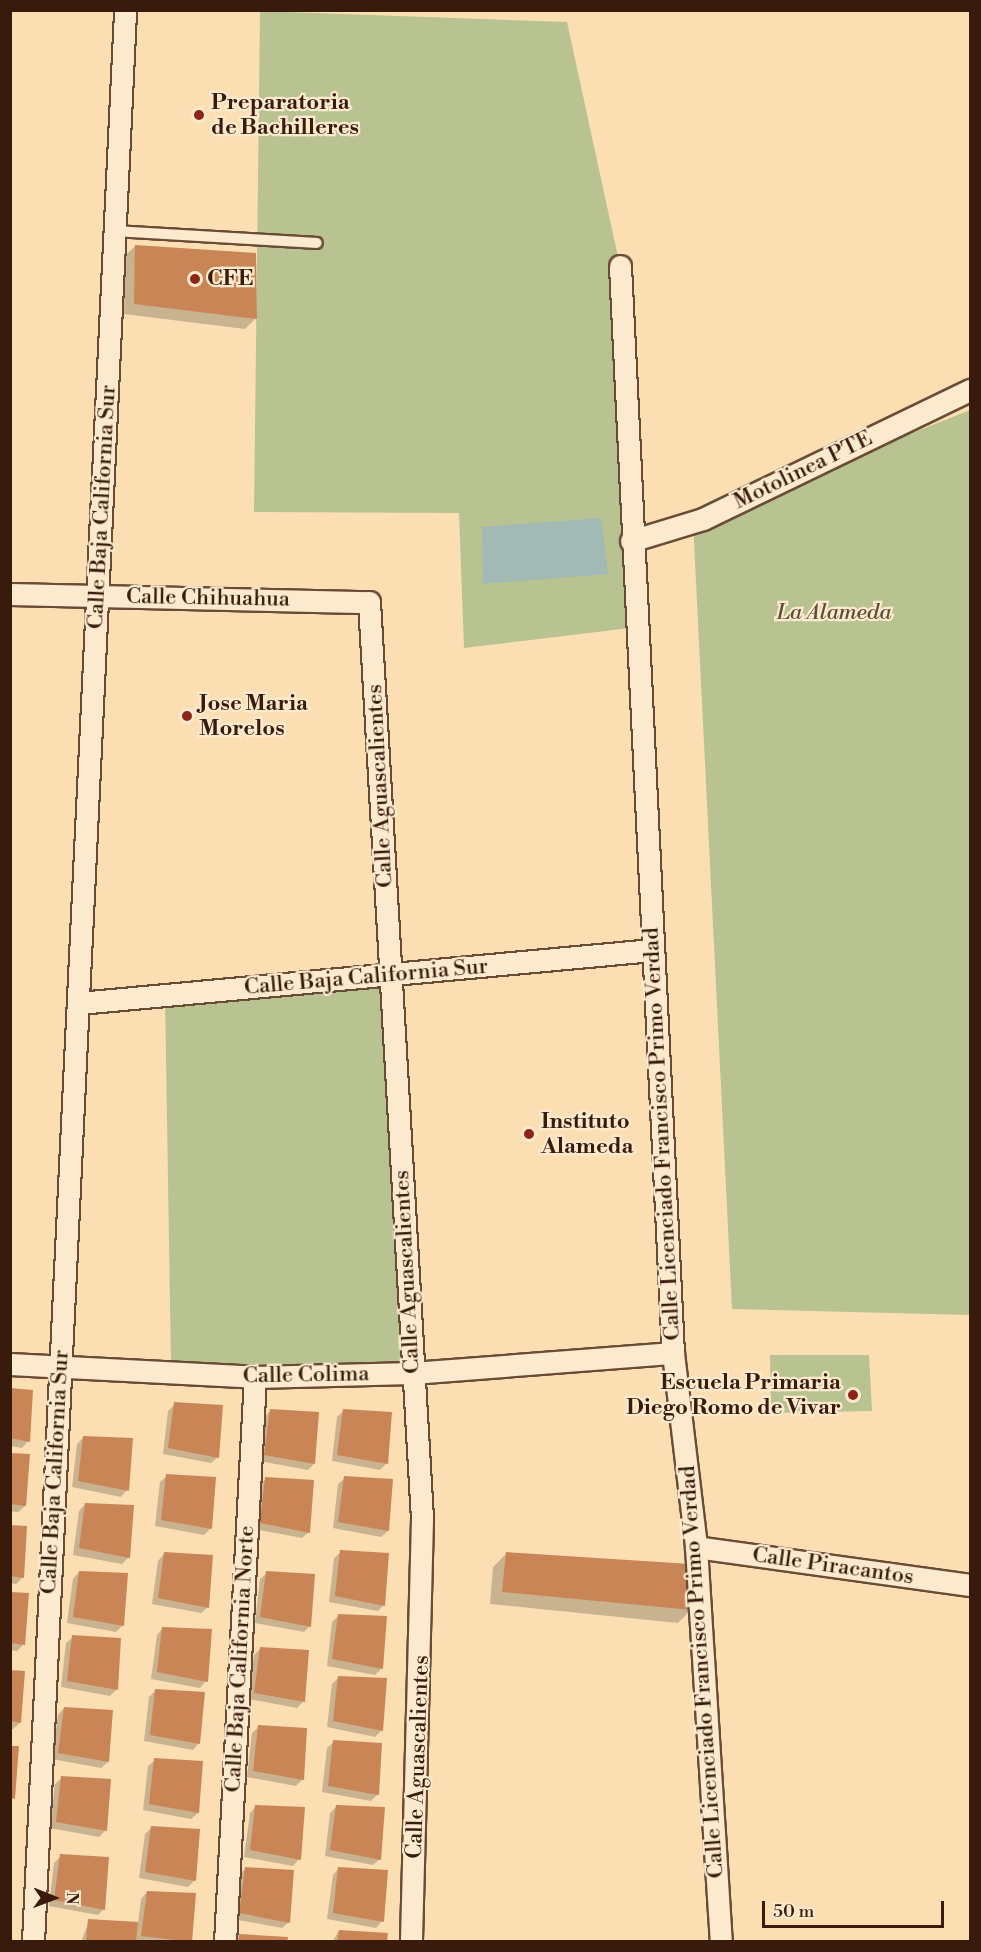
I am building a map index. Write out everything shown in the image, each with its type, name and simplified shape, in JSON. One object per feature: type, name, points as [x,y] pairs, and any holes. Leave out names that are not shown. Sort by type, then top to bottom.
[{"type":"street","name":"Calle Baja California Sur","points":[[33,1941],[125,10]]},
{"type":"street","name":"Calle Licenciado Francisco Primo Verdad","points":[[620,266],[631,541],[673,1353],[696,1546],[721,1941]]},
{"type":"street","name":"Motolinea PTE","points":[[631,541],[703,519],[970,390]]},
{"type":"street","name":"Calle Chihuahua","points":[[10,594],[369,602]]},
{"type":"street","name":"Calle Aguascalientes","points":[[369,602],[422,1519],[411,1941]]},
{"type":"street","name":"Calle Baja California Sur","points":[[79,1003],[653,950]]},
{"type":"street","name":"Calle Colima","points":[[10,1364],[255,1377],[412,1373],[673,1353]]},
{"type":"street","name":"Calle Baja California Norte","points":[[225,1941],[255,1377]]},
{"type":"street","name":"Calle Piracantos","points":[[696,1546],[970,1585]]},
{"type":"lane","points":[[115,231],[317,243]]},
{"type":"green space","points":[[260,11],[567,22],[620,266],[638,627],[464,648],[459,513],[254,512]]},
{"type":"green space","name":"La Alameda","points":[[970,410],[970,1315],[732,1309],[693,521]]},
{"type":"green space","points":[[392,975],[412,1373],[171,1364],[165,996]]},
{"type":"green space","points":[[770,1355],[869,1355],[872,1411],[771,1413]]},
{"type":"water","points":[[601,518],[608,574],[483,584],[482,527]]},
{"type":"building","name":"CFE","points":[[135,245],[256,253],[257,319],[134,304]]},
{"type":"building","points":[[10,1388],[33,1390],[30,1442],[10,1438]]},
{"type":"building","points":[[174,1402],[223,1405],[219,1458],[168,1448]]},
{"type":"building","points":[[270,1409],[319,1412],[315,1464],[264,1455]]},
{"type":"building","points":[[343,1409],[392,1412],[388,1464],[337,1455]]},
{"type":"building","points":[[83,1436],[133,1438],[129,1491],[78,1481]]},
{"type":"building","points":[[10,1453],[30,1454],[26,1506],[10,1504]]},
{"type":"building","points":[[166,1474],[216,1477],[212,1529],[161,1520]]},
{"type":"building","points":[[344,1476],[393,1479],[389,1531],[338,1522]]},
{"type":"building","points":[[265,1477],[314,1480],[310,1533],[260,1523]]},
{"type":"building","points":[[85,1503],[134,1505],[130,1558],[79,1548]]},
{"type":"building","points":[[10,1525],[27,1526],[24,1578],[10,1576]]},
{"type":"building","points":[[340,1550],[389,1553],[385,1606],[335,1596]]},
{"type":"building","points":[[164,1552],[213,1555],[209,1608],[158,1598]]},
{"type":"building","points":[[506,1552],[690,1564],[692,1610],[502,1592]]},
{"type":"building","points":[[79,1571],[128,1573],[124,1626],[73,1617]]},
{"type":"building","points":[[266,1571],[315,1574],[311,1627],[260,1617]]},
{"type":"building","points":[[10,1592],[29,1593],[25,1645],[10,1643]]},
{"type":"building","points":[[338,1614],[387,1616],[383,1669],[332,1659]]},
{"type":"building","points":[[162,1627],[212,1629],[208,1682],[157,1672]]},
{"type":"building","points":[[72,1635],[121,1638],[118,1690],[67,1681]]},
{"type":"building","points":[[260,1647],[309,1650],[305,1702],[254,1693]]},
{"type":"building","points":[[10,1670],[25,1671],[21,1723],[10,1721]]},
{"type":"building","points":[[338,1676],[387,1678],[383,1731],[333,1721]]},
{"type":"building","points":[[155,1689],[205,1692],[200,1744],[150,1735]]},
{"type":"building","points":[[64,1707],[113,1710],[109,1762],[58,1753]]},
{"type":"building","points":[[258,1725],[307,1728],[304,1780],[253,1771]]},
{"type":"building","points":[[333,1740],[382,1743],[379,1795],[328,1786]]},
{"type":"building","points":[[10,1746],[19,1746],[15,1799],[10,1798]]},
{"type":"building","points":[[154,1758],[203,1761],[199,1813],[149,1804]]},
{"type":"building","points":[[61,1776],[111,1779],[107,1831],[56,1822]]},
{"type":"building","points":[[255,1805],[305,1807],[301,1860],[250,1850]]},
{"type":"building","points":[[336,1805],[385,1807],[381,1860],[330,1850]]},
{"type":"building","points":[[151,1826],[200,1829],[196,1881],[145,1872]]},
{"type":"building","points":[[60,1854],[109,1857],[105,1910],[54,1900]]},
{"type":"building","points":[[245,1867],[294,1870],[290,1923],[239,1913]]},
{"type":"building","points":[[338,1867],[388,1870],[384,1922],[333,1913]]},
{"type":"building","points":[[147,1891],[196,1893],[192,1942],[141,1936]]},
{"type":"building","points":[[88,1919],[138,1922],[136,1942],[86,1942]]},
{"type":"building","points":[[339,1930],[388,1933],[387,1942],[337,1942]]},
{"type":"building","points":[[239,1934],[288,1937],[287,1942],[238,1942]]},
{"type":"place","name":"Preparatoria de Bachilleres","points":[[199,115]]},
{"type":"place","name":"CFE","points":[[195,279]]},
{"type":"place","name":"Jose Maria Morelos","points":[[187,716]]},
{"type":"place","name":"Instituto Alameda","points":[[529,1134]]},
{"type":"place","name":"Escuela Primaria Diego Romo de Vivar","points":[[853,1395]]}]
